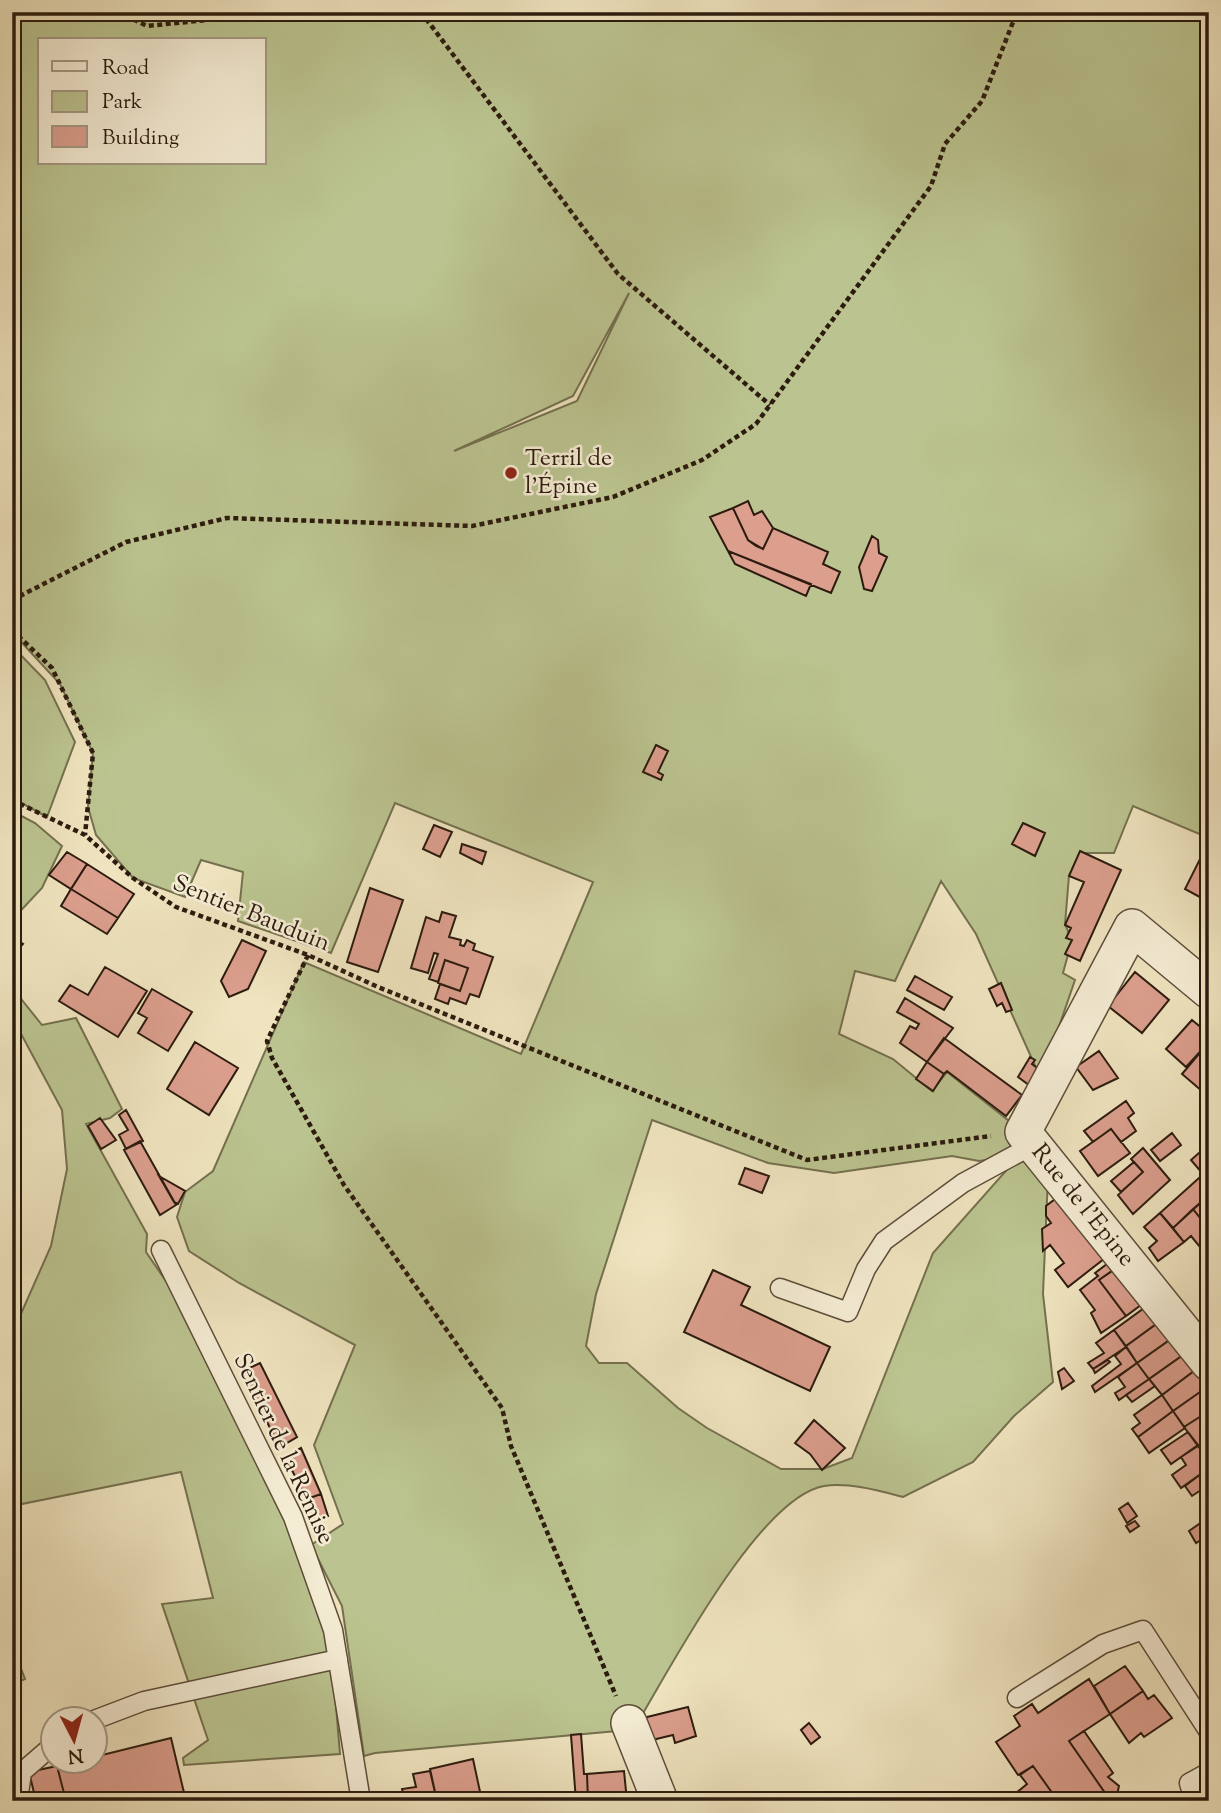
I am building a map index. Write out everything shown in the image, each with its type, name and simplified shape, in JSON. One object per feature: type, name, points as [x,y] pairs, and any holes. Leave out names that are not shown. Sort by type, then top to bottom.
[{"type":"street","name":"Rue de l'Epine","points":[[1209,991],[1132,927],[1028,1138],[1209,1363]]},
{"type":"street","points":[[629,1723],[660,1801]]},
{"type":"lane","points":[[780,1288],[848,1312],[866,1269],[884,1241],[1028,1138]]},
{"type":"lane","name":"Sentier de la Remise","points":[[161,1250],[293,1517],[333,1630],[360,1801]]},
{"type":"lane","points":[[1017,1698],[1103,1644],[1143,1630],[1209,1732]]},
{"type":"lane","points":[[108,1714],[144,1700],[338,1659]]},
{"type":"lane","points":[[18,1801],[22,1772],[38,1758]]},
{"type":"lane","points":[[1194,1801],[1189,1783],[1209,1772]]},
{"type":"path","points":[[118,12],[147,26],[286,12]]},
{"type":"path","points":[[421,12],[618,274],[770,405]]},
{"type":"path","points":[[12,600],[125,542],[227,518],[472,526],[613,497],[702,460],[756,424],[931,186],[946,144],[982,101],[1017,12]]},
{"type":"path","points":[[12,630],[52,668],[93,753],[85,835]]},
{"type":"path","name":"Sentier Bauduin","points":[[12,800],[85,835],[133,878],[176,907],[308,955],[378,988],[807,1160],[1028,1138]]},
{"type":"path","points":[[308,955],[267,1041],[272,1058],[344,1185],[502,1408],[511,1446],[541,1522],[629,1723]]},
{"type":"green space","points":[[12,12],[1209,12],[1209,838],[1133,806],[1114,853],[1080,853],[1069,876],[1065,924],[1072,940],[1063,973],[1075,980],[1041,1079],[976,934],[941,881],[895,981],[855,971],[839,1034],[893,1059],[932,1091],[947,1072],[1023,1132],[1048,1176],[1043,1294],[1053,1382],[1014,1416],[973,1462],[903,1497],[864,1488],[833,1485],[799,1497],[773,1519],[746,1550],[695,1625],[639,1720],[617,1731],[364,1756],[342,1606],[311,1545],[343,1524],[314,1445],[355,1345],[239,1283],[189,1251],[177,1217],[185,1192],[213,1171],[304,962],[521,1054],[593,882],[395,803],[331,953],[238,921],[243,872],[201,860],[185,897],[133,878],[96,835],[88,807],[93,753],[60,684],[12,632]],"holes":[[[629,293],[577,401],[454,451],[573,396]],[[652,1120],[768,1163],[834,1173],[952,1156],[979,1161],[1020,1155],[933,1253],[852,1458],[823,1469],[781,1469],[707,1428],[678,1408],[627,1363],[599,1363],[586,1346],[596,1294]]]},
{"type":"green space","points":[[12,646],[45,680],[75,742],[47,817],[12,798]]},
{"type":"green space","points":[[12,811],[35,823],[62,846],[42,888],[12,920]]},
{"type":"green space","points":[[22,1000],[42,1025],[76,1018],[122,1109],[110,1118],[86,1124],[147,1234],[146,1252],[179,1300],[285,1515],[326,1638],[334,1682],[340,1754],[184,1765],[183,1758],[208,1740],[162,1604],[213,1598],[181,1472],[12,1506],[12,1334],[51,1246],[67,1169],[62,1110],[12,1017]]},
{"type":"green space","points":[[12,1645],[25,1679],[12,1685]]},
{"type":"building","points":[[748,501],[754,515],[762,511],[773,528],[763,549],[748,540],[733,508]]},
{"type":"building","points":[[733,508],[748,540],[756,546],[763,549],[773,528],[828,552],[823,564],[840,572],[831,593],[728,551],[710,517]]},
{"type":"building","points":[[872,536],[878,540],[879,553],[887,557],[872,591],[864,589],[859,567]]},
{"type":"building","points":[[728,551],[811,584],[806,596],[735,564]]},
{"type":"building","points":[[656,745],[668,751],[658,772],[663,775],[661,780],[643,772]]},
{"type":"building","points":[[1023,823],[1045,833],[1035,856],[1012,844]]},
{"type":"building","points":[[434,825],[452,832],[440,857],[423,849]]},
{"type":"building","points":[[462,844],[486,852],[482,864],[460,853]]},
{"type":"building","points":[[1205,846],[1209,848],[1209,863],[1200,859]]},
{"type":"building","points":[[1080,851],[1121,870],[1080,961],[1065,954],[1072,940],[1066,938],[1071,928],[1065,925],[1084,882],[1069,876]]},
{"type":"building","points":[[67,852],[87,864],[71,889],[49,875]]},
{"type":"building","points":[[1200,859],[1209,863],[1209,902],[1185,889]]},
{"type":"building","points":[[87,864],[134,894],[118,918],[71,889]]},
{"type":"building","points":[[370,888],[403,900],[378,972],[347,962]]},
{"type":"building","points":[[71,889],[118,918],[107,934],[61,906]]},
{"type":"building","points":[[442,912],[456,916],[449,937],[461,940],[460,945],[464,946],[467,940],[475,944],[473,950],[493,957],[479,997],[470,994],[466,1004],[450,998],[448,1004],[435,999],[440,984],[460,991],[468,968],[445,960],[438,982],[429,979],[438,954],[434,953],[428,973],[411,968],[426,917],[439,922]]},
{"type":"building","points":[[12,936],[23,944],[12,956]]},
{"type":"building","points":[[242,940],[266,951],[248,989],[229,997],[221,981]]},
{"type":"building","points":[[445,960],[468,968],[460,991],[438,983]]},
{"type":"building","points":[[105,967],[147,991],[118,1037],[59,1001],[70,985],[88,995]]},
{"type":"building","points":[[1135,972],[1169,1000],[1142,1033],[1108,1006]]},
{"type":"building","points":[[915,976],[952,997],[944,1010],[907,990]]},
{"type":"building","points":[[1001,983],[1012,1010],[1006,1012],[1002,1003],[997,1006],[989,989]]},
{"type":"building","points":[[152,989],[192,1012],[168,1051],[138,1033],[147,1018],[138,1013]]},
{"type":"building","points":[[905,998],[953,1028],[927,1062],[900,1043],[910,1026],[916,1029],[919,1024],[897,1012]]},
{"type":"building","points":[[1192,1020],[1209,1034],[1209,1042],[1186,1067],[1166,1049]]},
{"type":"building","points":[[944,1038],[1022,1095],[1006,1116],[947,1071],[944,1074],[927,1062]]},
{"type":"building","points":[[195,1042],[238,1068],[209,1115],[167,1089]]},
{"type":"building","points":[[1209,1042],[1209,1097],[1182,1074]]},
{"type":"building","points":[[1099,1051],[1118,1078],[1093,1090],[1076,1067]]},
{"type":"building","points":[[1030,1057],[1035,1060],[1032,1064],[1040,1070],[1029,1085],[1018,1077]]},
{"type":"building","points":[[927,1062],[944,1074],[933,1091],[916,1079]]},
{"type":"building","points":[[1126,1101],[1134,1113],[1128,1118],[1136,1131],[1121,1142],[1111,1129],[1093,1142],[1084,1131]]},
{"type":"building","points":[[126,1110],[143,1141],[126,1149],[119,1135],[128,1130],[119,1115]]},
{"type":"building","points":[[100,1118],[116,1140],[101,1149],[88,1126]]},
{"type":"building","points":[[1111,1129],[1130,1153],[1098,1176],[1080,1151]]},
{"type":"building","points":[[1172,1133],[1181,1145],[1160,1161],[1151,1150]]},
{"type":"building","points":[[140,1141],[176,1205],[160,1215],[124,1150]]},
{"type":"building","points":[[1209,1144],[1209,1169],[1203,1174],[1191,1160]]},
{"type":"building","points":[[1143,1148],[1170,1180],[1133,1214],[1118,1195],[1143,1172],[1131,1159]]},
{"type":"building","points":[[1134,1162],[1143,1172],[1121,1192],[1111,1181]]},
{"type":"building","points":[[745,1168],[769,1176],[762,1193],[739,1184]]},
{"type":"building","points":[[1209,1169],[1209,1195],[1173,1228],[1160,1213]]},
{"type":"building","points":[[159,1176],[185,1191],[178,1204],[174,1202]]},
{"type":"building","points":[[1063,1193],[1109,1255],[1068,1287],[1055,1270],[1064,1263],[1050,1245],[1043,1251],[1042,1229],[1051,1223],[1046,1216],[1046,1206]]},
{"type":"building","points":[[1209,1195],[1209,1229],[1193,1209]]},
{"type":"building","points":[[1193,1209],[1209,1229],[1209,1258],[1191,1236],[1184,1242],[1173,1228]]},
{"type":"building","points":[[1160,1213],[1184,1242],[1158,1261],[1149,1248],[1157,1241],[1144,1227]]},
{"type":"building","points":[[1111,1261],[1116,1268],[1099,1280],[1126,1316],[1101,1333],[1091,1313],[1095,1310],[1080,1290],[1098,1276],[1095,1273]]},
{"type":"building","points":[[1118,1267],[1145,1302],[1126,1316],[1099,1280]]},
{"type":"building","points":[[713,1270],[750,1287],[741,1305],[830,1347],[810,1391],[684,1332]]},
{"type":"building","points":[[1147,1306],[1159,1322],[1126,1346],[1114,1330]]},
{"type":"building","points":[[1159,1322],[1171,1339],[1137,1363],[1126,1346]]},
{"type":"building","points":[[1114,1330],[1126,1347],[1093,1369],[1088,1363],[1104,1353],[1096,1343]]},
{"type":"building","points":[[1171,1339],[1183,1355],[1149,1379],[1137,1363]]},
{"type":"building","points":[[1126,1347],[1137,1363],[1095,1392],[1092,1386],[1121,1364],[1115,1356]]},
{"type":"building","points":[[1183,1355],[1194,1371],[1162,1395],[1149,1379]]},
{"type":"building","points":[[1108,1360],[1110,1362],[1095,1373],[1093,1369]]},
{"type":"building","points":[[260,1363],[297,1437],[280,1447],[241,1372]]},
{"type":"building","points":[[1137,1363],[1149,1379],[1119,1400],[1115,1393],[1125,1387],[1118,1377]]},
{"type":"building","points":[[1064,1368],[1074,1381],[1062,1389],[1058,1372]]},
{"type":"building","points":[[1194,1371],[1207,1387],[1173,1411],[1162,1395]]},
{"type":"building","points":[[1149,1379],[1155,1386],[1132,1402],[1126,1395]]},
{"type":"building","points":[[1207,1387],[1209,1411],[1184,1427],[1173,1411]]},
{"type":"building","points":[[1162,1395],[1173,1411],[1138,1437],[1132,1429],[1140,1423],[1134,1415]]},
{"type":"building","points":[[1173,1411],[1185,1428],[1149,1453],[1138,1437]]},
{"type":"building","points":[[1209,1411],[1209,1439],[1198,1446],[1184,1427]]},
{"type":"building","points":[[814,1420],[845,1448],[822,1470],[810,1454],[795,1443]]},
{"type":"building","points":[[1188,1432],[1198,1445],[1171,1464],[1161,1450]]},
{"type":"building","points":[[1209,1439],[1209,1461],[1198,1446]]},
{"type":"building","points":[[1198,1446],[1209,1461],[1209,1468],[1181,1488],[1172,1475],[1186,1465],[1181,1457]]},
{"type":"building","points":[[301,1448],[321,1494],[307,1499],[285,1457]]},
{"type":"building","points":[[1209,1468],[1209,1495],[1204,1488],[1192,1496],[1185,1486]]},
{"type":"building","points":[[321,1494],[328,1516],[314,1520],[307,1499]]},
{"type":"building","points":[[1128,1503],[1137,1516],[1127,1523],[1119,1509]]},
{"type":"building","points":[[1209,1517],[1209,1535],[1196,1543],[1189,1531]]},
{"type":"building","points":[[1135,1521],[1139,1526],[1130,1532],[1126,1526]]},
{"type":"building","points":[[1125,1666],[1143,1691],[1110,1714],[1094,1686]]},
{"type":"building","points":[[1089,1679],[1110,1714],[1069,1741],[1110,1800],[1058,1801],[1033,1766],[1018,1775],[996,1742],[1020,1726],[1014,1716],[1032,1704],[1038,1713]]},
{"type":"building","points":[[1143,1691],[1148,1699],[1154,1695],[1172,1718],[1144,1737],[1141,1733],[1129,1743],[1110,1714]]},
{"type":"building","points":[[688,1707],[696,1736],[675,1743],[673,1735],[648,1741],[643,1718]]},
{"type":"building","points":[[809,1723],[820,1737],[811,1744],[801,1730]]},
{"type":"building","points":[[1084,1731],[1113,1773],[1108,1777],[1119,1786],[1117,1795],[1110,1800],[1069,1741]]},
{"type":"building","points":[[581,1734],[588,1801],[576,1801],[571,1735]]},
{"type":"building","points":[[171,1738],[186,1801],[66,1801],[59,1774],[108,1774],[108,1754]]},
{"type":"building","points":[[473,1759],[482,1801],[437,1801],[430,1769]]},
{"type":"building","points":[[1033,1766],[1058,1801],[1022,1801],[1016,1793],[1027,1784],[1020,1775]]},
{"type":"building","points":[[38,1770],[38,1774],[59,1774],[66,1801],[36,1801],[29,1772]]},
{"type":"building","points":[[430,1771],[437,1801],[405,1801],[402,1789],[416,1787],[413,1774]]},
{"type":"building","points":[[624,1771],[627,1801],[588,1801],[587,1774]]},
{"type":"building","points":[[1016,1793],[1022,1801],[1005,1801]]},
{"type":"place","name":"Terril de l'Épine","points":[[511,473]]}]
